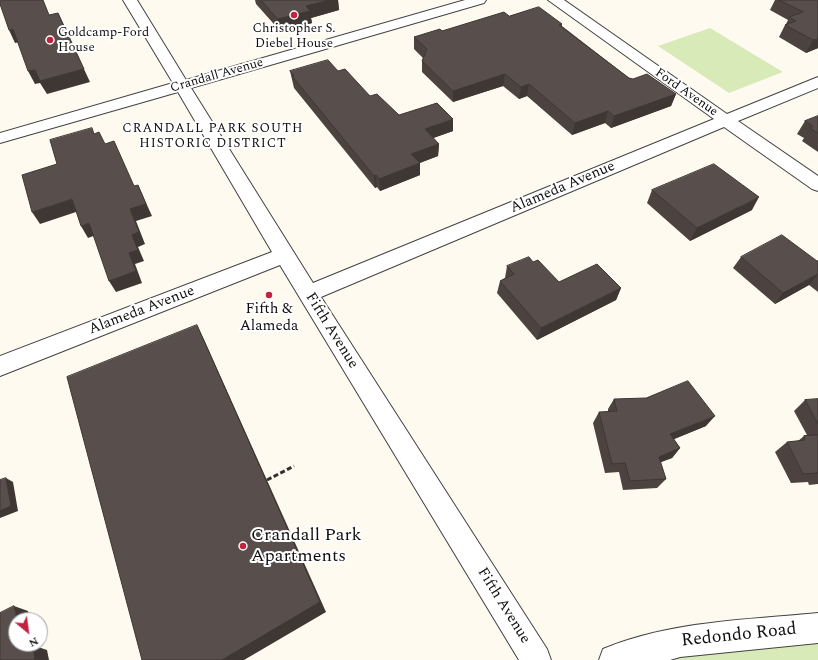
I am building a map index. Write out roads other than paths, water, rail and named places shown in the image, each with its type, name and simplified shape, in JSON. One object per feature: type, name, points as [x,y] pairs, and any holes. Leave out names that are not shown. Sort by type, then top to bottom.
[{"type":"street","name":"Fifth Avenue","points":[[130,0],[284,255],[536,660]]},
{"type":"street","name":"Crandall Avenue","points":[[0,138],[479,0]]},
{"type":"street","name":"Ford Avenue","points":[[555,0],[818,185]]},
{"type":"street","name":"Alameda Avenue","points":[[308,294],[818,82]]},
{"type":"street","name":"Alameda Avenue","points":[[0,366],[284,255]]},
{"type":"street","name":"Redondo Road","points":[[614,660],[680,642],[818,628]]},
{"type":"place","name":"Christopher S. Diebel House","points":[[294,15]]},
{"type":"place","name":"Goldcamp-Ford House","points":[[50,40]]},
{"type":"place","name":"Fifth & Alameda","points":[[269,295]]},
{"type":"place","name":"Crandall Park Apartments","points":[[243,546]]},
{"type":"district","name":"CRANDALL PARK SOUTH HISTORIC DISTRICT","points":[[213,136]]}]
